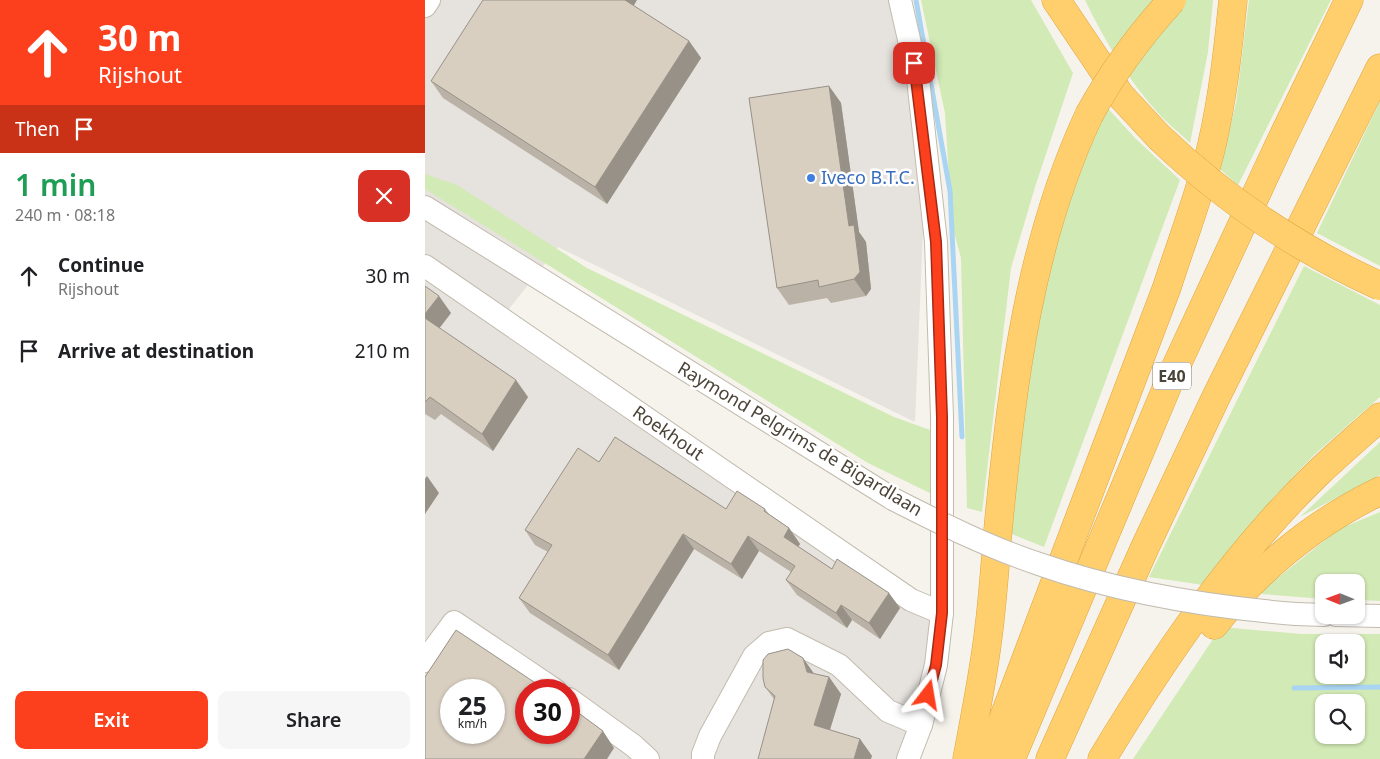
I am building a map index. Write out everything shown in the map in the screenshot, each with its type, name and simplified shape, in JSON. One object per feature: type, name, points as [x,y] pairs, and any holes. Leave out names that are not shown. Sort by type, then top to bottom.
[{"type":"highway","points":[[1056,0],[1120,95],[1159,137],[1217,188],[1251,213],[1303,246],[1380,286]]},
{"type":"highway","points":[[1069,0],[1091,50]]},
{"type":"highway","points":[[967,759],[987,644],[1008,439],[1022,329],[1032,278],[1053,205],[1072,151],[1089,115],[1108,81],[1128,52],[1172,0]]},
{"type":"highway","points":[[988,759],[1167,287],[1192,211],[1212,146],[1225,80],[1233,0]]},
{"type":"highway","name":"E40","points":[[1011,759],[1172,375],[1279,144],[1349,0]]},
{"type":"highway","name":"E40","points":[[1050,759],[1146,545],[1216,397],[1380,68]]},
{"type":"highway","points":[[1102,759],[1186,632],[1255,541],[1317,474],[1380,417]]},
{"type":"highway","points":[[1119,759],[1157,702],[1237,595],[1299,539],[1326,521],[1380,491]]},
{"type":"street","points":[[425,6],[429,0]]},
{"type":"street","points":[[900,0],[918,79],[936,242],[942,417],[942,613],[936,665],[921,725],[908,759]]},
{"type":"street","name":"Raymond Pelgrims de Bigardlaan","points":[[425,206],[893,499],[1002,551],[1069,574],[1195,604],[1315,615]]},
{"type":"street","name":"Roekhout","points":[[425,266],[911,600],[942,613]]},
{"type":"street","points":[[1365,616],[1380,616]]},
{"type":"street","points":[[425,661],[454,622],[539,679]]},
{"type":"street","points":[[703,759],[703,754],[711,736],[754,656],[769,642],[787,639],[839,665],[888,711],[921,725]]},
{"type":"street","points":[[580,707],[635,746],[648,759]]},
{"type":"shaded area","points":[[425,0],[891,0],[905,61],[925,182],[915,422],[558,247],[498,323],[929,618],[935,627],[902,759],[425,759]]},
{"type":"green space","points":[[921,0],[1031,0],[1073,73],[1035,187],[1011,268],[982,512],[967,508],[961,258],[952,225],[945,113]]},
{"type":"green space","points":[[1085,0],[1213,0],[1208,52],[1190,143],[1163,118],[1137,88],[1100,30]]},
{"type":"green space","points":[[1249,0],[1331,0],[1238,185],[1220,169],[1236,103]]},
{"type":"green space","points":[[1380,101],[1380,266],[1317,233]]},
{"type":"green space","points":[[1104,104],[1135,138],[1180,180],[1044,547],[1007,532],[1025,370],[1063,200]]},
{"type":"green space","points":[[425,174],[457,185],[587,268],[894,417],[933,431],[932,494],[868,463],[425,189]]},
{"type":"green space","points":[[1304,266],[1380,305],[1380,397],[1314,455],[1274,497],[1203,585],[1149,577]]},
{"type":"green space","points":[[1380,442],[1380,475],[1300,517]]},
{"type":"green space","points":[[1380,512],[1380,601],[1365,600],[1365,574],[1315,574],[1315,598],[1262,594],[1260,592],[1339,529]]},
{"type":"green space","points":[[1221,627],[1315,634],[1315,684],[1365,684],[1365,634],[1380,634],[1380,759],[1133,759]]},
{"type":"building","points":[[483,0],[625,0],[689,41],[595,187],[431,81]]},
{"type":"building","name":"Iveco B.T.C.","points":[[829,86],[849,226],[854,225],[860,272],[854,279],[819,287],[818,280],[777,288],[749,98]]},
{"type":"building","points":[[425,286],[439,296],[425,314]]},
{"type":"building","points":[[425,318],[516,380],[482,434],[430,397],[425,402]]},
{"type":"building","points":[[615,437],[726,509],[737,491],[765,509],[764,511],[789,528],[784,537],[832,569],[837,559],[889,593],[869,623],[841,605],[836,613],[786,580],[795,566],[748,536],[731,564],[683,534],[608,655],[519,598],[552,545],[525,530],[578,448],[599,462]]},
{"type":"building","points":[[456,630],[530,679],[515,679],[515,744],[580,744],[580,714],[603,731],[584,759],[425,759],[425,677]]},
{"type":"building","points":[[788,649],[803,658],[807,672],[829,677],[814,725],[860,739],[854,759],[758,759],[775,696],[765,687],[763,660],[768,654]]},
{"type":"waterway","points":[[916,0],[950,191],[962,437]]},
{"type":"waterway","points":[[1294,688],[1380,687]]},
{"type":"place","name":"Iveco B.T.C.","points":[[811,178]]},
{"type":"route","points":[[914,63],[918,79],[936,242],[942,417],[942,613],[936,665],[928,695]]}]
